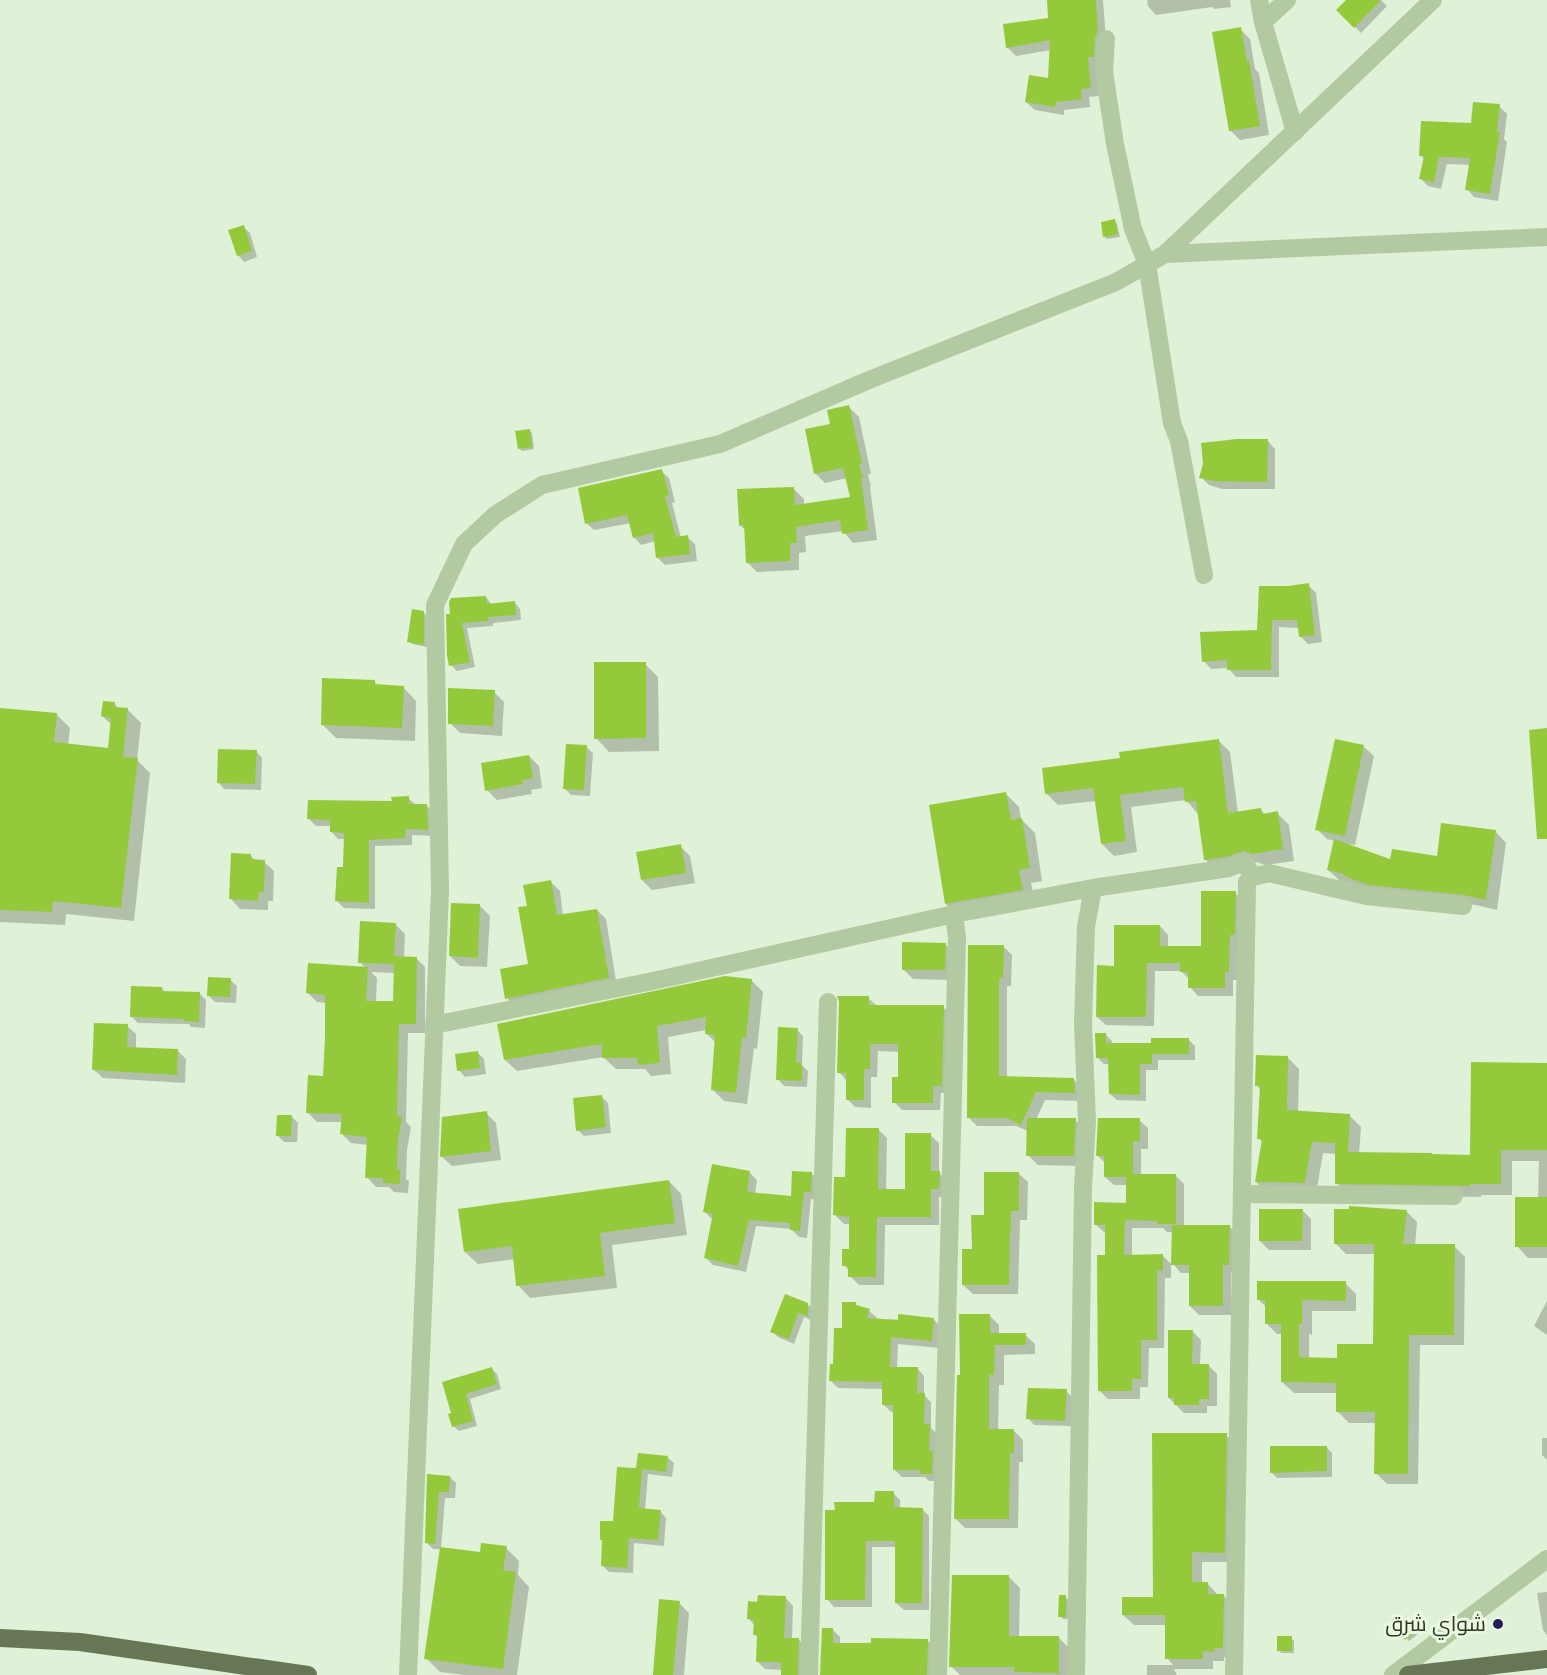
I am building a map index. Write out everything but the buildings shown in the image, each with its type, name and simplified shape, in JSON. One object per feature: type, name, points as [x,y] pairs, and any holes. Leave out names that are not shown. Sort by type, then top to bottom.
[{"type":"main road","points":[[0,1638],[80,1642],[308,1675]]},
{"type":"main road","points":[[1408,1675],[1547,1659]]},
{"type":"street","points":[[1259,0],[1294,132]]},
{"type":"street","points":[[1263,22],[1287,0]]},
{"type":"street","points":[[408,1675],[440,891],[435,605],[464,544],[495,515],[542,485],[720,444],[869,380],[1116,282],[1165,254],[1433,0]]},
{"type":"street","points":[[1106,39],[1104,71],[1115,144],[1133,229],[1147,264],[1172,423],[1179,441],[1204,575]]},
{"type":"street","points":[[1165,254],[1547,237]]},
{"type":"street","points":[[434,1025],[653,981],[954,914],[1092,888],[1229,868],[1244,862],[1253,877]]},
{"type":"street","points":[[1234,1675],[1248,882],[1253,877],[1269,873],[1366,896],[1463,906]]},
{"type":"street","points":[[1076,1675],[1083,1187],[1087,1121],[1083,1024],[1086,927],[1092,888]]},
{"type":"street","points":[[938,1675],[957,938],[954,914]]},
{"type":"street","points":[[809,1675],[828,1002]]},
{"type":"street","points":[[1243,1194],[1454,1196]]},
{"type":"street","points":[[1393,1675],[1547,1559]]},
{"type":"place","name":"شواي شرق","points":[[1498,1624]]}]
